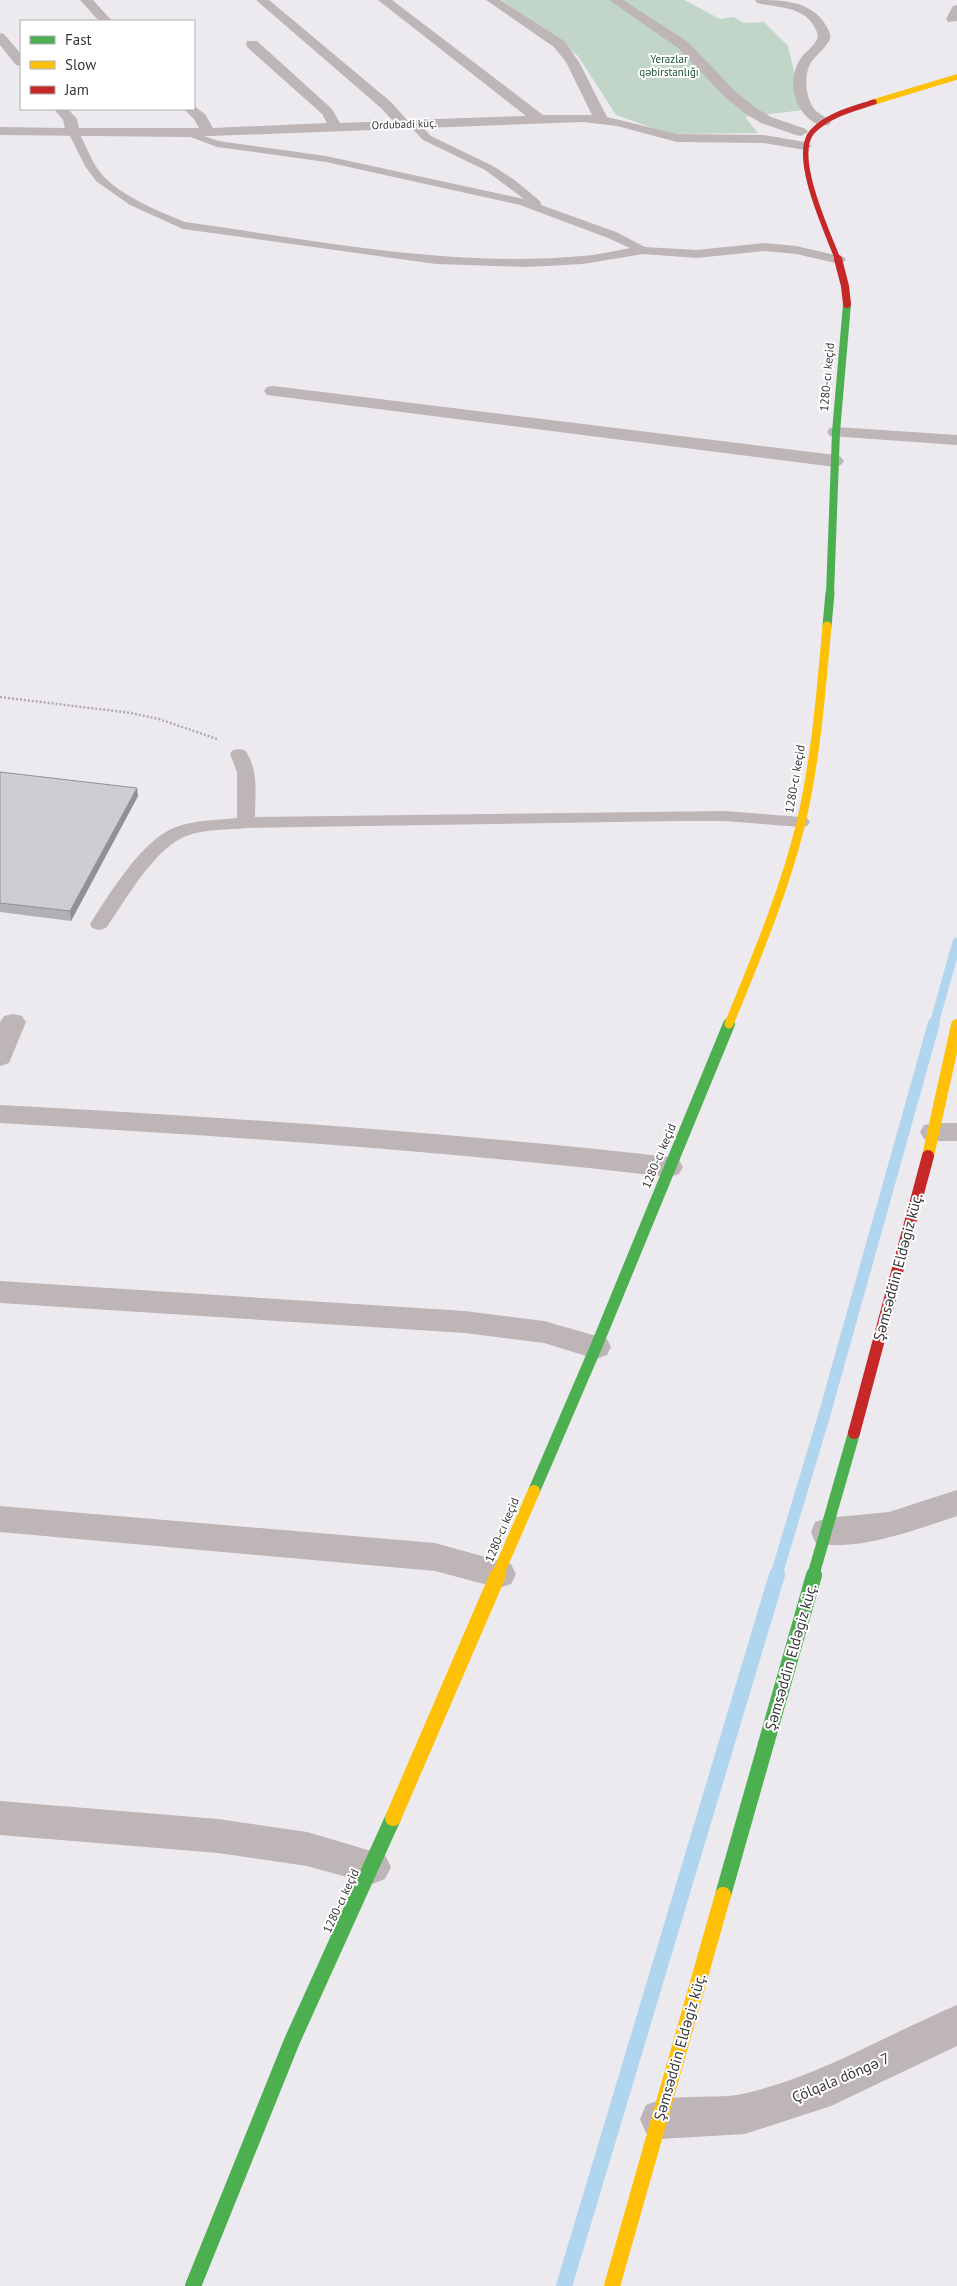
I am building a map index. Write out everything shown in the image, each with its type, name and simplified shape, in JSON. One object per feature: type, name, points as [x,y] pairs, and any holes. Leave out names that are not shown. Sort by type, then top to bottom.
[{"type":"street","points":[[86,0],[105,20]]},
{"type":"street","points":[[262,0],[408,124]]},
{"type":"street","points":[[384,0],[539,119]]},
{"type":"street","points":[[492,0],[559,44],[572,62],[601,120]]},
{"type":"street","points":[[616,0],[684,45],[731,95],[750,110],[807,140],[824,122],[903,93],[957,77]]},
{"type":"street","points":[[762,0],[808,11],[822,29],[824,34],[823,41],[806,60],[801,84],[803,102],[812,115],[824,122]]},
{"type":"street","points":[[0,37],[20,61]]},
{"type":"street","points":[[252,44],[327,112],[336,127]]},
{"type":"street","points":[[62,110],[70,119],[73,132]]},
{"type":"street","points":[[193,110],[200,117],[208,132]]},
{"type":"street","name":"Ordubadi küç.","points":[[0,131],[185,133],[539,119],[601,120],[677,138],[807,140]]},
{"type":"street","name":"1280-cı keçid","points":[[193,2286],[292,2041],[372,1866],[596,1347],[771,922],[801,822],[815,752],[831,586],[836,432],[847,299],[846,282],[840,260],[810,184],[807,140]]},
{"type":"street","points":[[273,391],[835,461]]},
{"type":"street","points":[[836,432],[957,440]]},
{"type":"street","points":[[0,1057],[13,1022]]},
{"type":"street","name":"Şəmsəddin Eldəgiz küç.","points":[[612,2286],[827,1532],[946,1132],[957,1025]]},
{"type":"street","points":[[0,1114],[414,1140],[669,1167]]},
{"type":"street","points":[[0,1292],[465,1322],[544,1332],[596,1347]]},
{"type":"street","points":[[827,1532],[888,1525],[957,1503]]},
{"type":"street","points":[[0,1519],[435,1557],[499,1574]]},
{"type":"street","points":[[0,1818],[218,1836],[307,1849],[372,1866]]},
{"type":"street","name":"Çölqala döngə 7","points":[[660,2119],[754,2112],[817,2092],[957,2025]]},
{"type":"lane","points":[[408,124],[426,138],[489,168],[512,183],[542,208]]},
{"type":"lane","points":[[73,132],[93,171],[105,183],[154,214],[183,225],[436,260],[477,263],[583,260],[643,250],[696,254],[765,248],[796,250],[840,260]]},
{"type":"lane","points":[[185,133],[217,144],[326,159],[487,193],[542,208],[612,235],[643,250]]},
{"type":"lane","points":[[239,754],[246,772],[246,823]]},
{"type":"lane","points":[[99,924],[163,841],[180,831],[200,827],[246,823],[678,816],[724,816],[801,822]]},
{"type":"path","points":[[0,697],[131,713],[159,719],[222,740],[239,754]]},
{"type":"green space","name":"Yerazlar qəbirstanlığı","points":[[501,0],[684,0],[720,19],[734,17],[743,23],[764,22],[788,46],[803,110],[745,117],[758,133],[670,134],[616,115],[578,56]]},
{"type":"building","points":[[0,772],[137,788],[70,911],[0,903]]},
{"type":"waterway","points":[[934,1024],[957,942]]},
{"type":"waterway","points":[[776,1576],[824,1416],[934,1023]]},
{"type":"waterway","points":[[564,2286],[777,1575]]},
{"type":"traffic: fast","points":[[827,626],[831,586],[836,432],[847,304]]},
{"type":"traffic: fast","points":[[534,1491],[596,1347],[729,1024]]},
{"type":"traffic: fast","points":[[723,1895],[854,1433]]},
{"type":"traffic: fast","points":[[193,2286],[292,2041],[393,1818]]},
{"type":"traffic: slow","points":[[874,102],[957,77]]},
{"type":"traffic: slow","points":[[729,1024],[778,899],[801,821],[814,748],[827,626]]},
{"type":"traffic: slow","points":[[928,1156],[957,1025]]},
{"type":"traffic: slow","points":[[393,1818],[534,1491]]},
{"type":"traffic: slow","points":[[612,2286],[723,1895]]},
{"type":"traffic: jam","points":[[847,304],[839,263],[806,167],[805,148],[810,134],[823,122],[874,102]]},
{"type":"traffic: jam","points":[[854,1433],[928,1156]]}]
